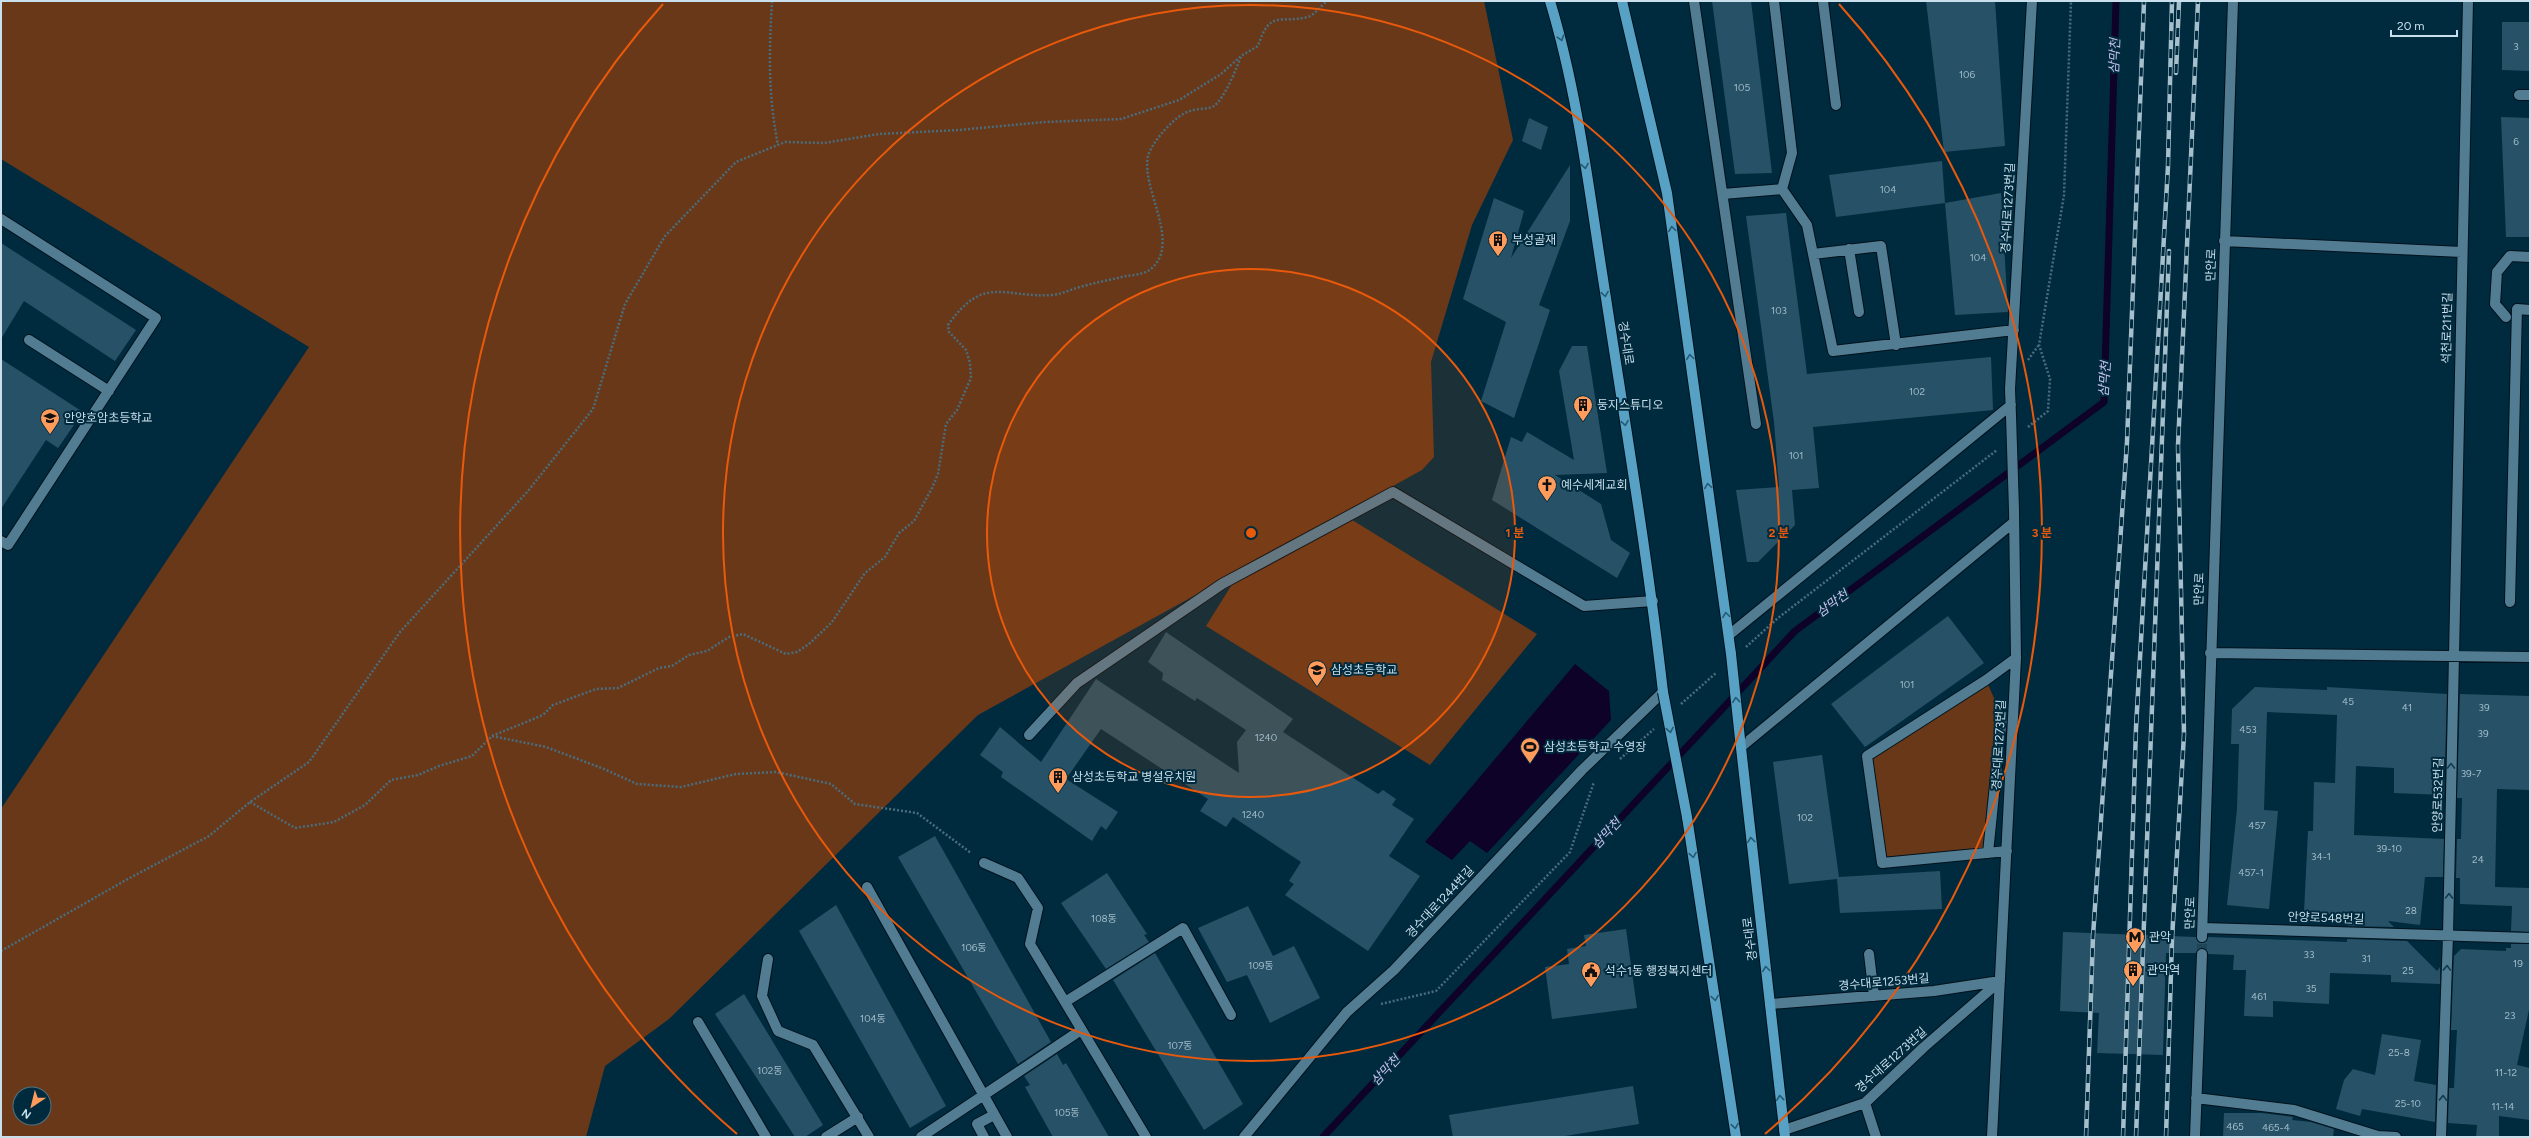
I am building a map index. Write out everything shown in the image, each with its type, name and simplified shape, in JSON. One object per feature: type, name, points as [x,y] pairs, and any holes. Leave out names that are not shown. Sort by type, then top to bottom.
[{"type":"main road","name":"경수대로","points":[[1550,1],[1563,45],[1591,202],[1653,601],[1663,692],[1687,817],[1736,1137]]},
{"type":"main road","points":[[1622,1],[1667,193],[1728,635]]},
{"type":"main road","name":"경수대로","points":[[1728,635],[1784,1133]]},
{"type":"street","points":[[1694,1],[1756,424]]},
{"type":"street","points":[[1774,1],[1792,153],[1782,189],[1807,226],[1833,351],[1896,345],[2014,330]]},
{"type":"street","points":[[1823,1],[1836,105]]},
{"type":"street","name":"경수대로1273번길","points":[[1992,1137],[2016,658],[2011,410],[2032,1]]},
{"type":"street","name":"만안로","points":[[2202,932],[2210,653],[2233,1]]},
{"type":"street","name":"석천로211번길","points":[[2453,656],[2468,1]]},
{"type":"street","points":[[2519,95],[2530,95]]},
{"type":"street","points":[[1723,194],[1782,189]]},
{"type":"street","points":[[1,219],[156,318],[8,545],[1,541]]},
{"type":"street","name":"만안로","points":[[2224,241],[2462,252]]},
{"type":"street","points":[[1813,254],[1881,246],[1896,345]]},
{"type":"street","points":[[1849,249],[1859,312]]},
{"type":"street","points":[[2506,317],[2495,304],[2496,272],[2510,256],[2530,257]]},
{"type":"street","points":[[2510,602],[2517,309],[2530,310]]},
{"type":"street","points":[[29,340],[109,390]]},
{"type":"street","points":[[1728,635],[2011,410]]},
{"type":"street","points":[[1029,735],[1077,683],[1222,584],[1393,492],[1584,606],[1653,601]]},
{"type":"street","points":[[1740,743],[2014,522]]},
{"type":"street","points":[[2210,653],[2530,658]]},
{"type":"street","name":"안양로532번길","points":[[2448,935],[2453,656]]},
{"type":"street","points":[[2007,851],[1882,863],[1867,756],[1986,680],[2016,658]]},
{"type":"street","name":"경수대로1244번길","points":[[1244,1137],[1347,1012],[1394,970],[1582,770],[1663,692]]},
{"type":"street","points":[[1988,853],[2002,716]]},
{"type":"street","points":[[984,863],[1018,878],[1038,908],[1030,944],[1146,1137]]},
{"type":"street","points":[[867,887],[1007,1137]]},
{"type":"street","points":[[1065,1002],[1183,928],[1231,1016]]},
{"type":"street","name":"안양로548번길","points":[[2202,932],[2448,935],[2530,938]]},
{"type":"street","points":[[2441,1137],[2448,935]]},
{"type":"street","points":[[1869,954],[1874,996]]},
{"type":"street","points":[[2195,1137],[2202,954]]},
{"type":"street","points":[[768,958],[762,996],[778,1031],[813,1045],[869,1137]]},
{"type":"street","name":"경수대로1273번길","points":[[1784,1133],[1865,1103],[1924,1047],[2000,981]]},
{"type":"street","name":"경수대로1253번길","points":[[1770,1004],[1874,996],[2000,981]]},
{"type":"street","points":[[698,1022],[766,1137]]},
{"type":"street","points":[[921,1137],[1081,1030]]},
{"type":"street","points":[[2196,1098],[2294,1110],[2378,1136],[2396,1137]]},
{"type":"street","points":[[1865,1103],[1876,1137]]},
{"type":"street","points":[[984,1137],[977,1124],[994,1115]]},
{"type":"street","points":[[826,1137],[858,1117]]},
{"type":"path","points":[[772,1],[768,58],[770,106],[778,145]]},
{"type":"path","points":[[1,951],[126,880],[209,836],[250,802],[309,762],[400,632],[528,491],[593,409],[625,304],[665,236],[736,162],[785,142],[824,143],[879,134],[959,130],[1045,122],[1121,119],[1179,100],[1221,74],[1242,56],[1258,46],[1264,28],[1280,18],[1310,17],[1327,1]]},
{"type":"path","points":[[250,802],[295,828],[334,822],[365,805],[391,780],[418,775],[439,766],[472,756],[492,736],[543,715],[553,705],[596,689],[618,688],[659,668],[672,666],[689,655],[707,651],[729,637],[743,634],[786,654],[797,652],[809,644],[832,622],[865,573],[885,557],[893,540],[914,521],[932,488],[938,474],[946,424],[957,410],[971,378],[970,363],[966,350],[949,332],[948,325],[954,316],[983,293],[996,291],[1052,295],[1064,293],[1084,286],[1144,274],[1153,267],[1160,258],[1162,237],[1148,178],[1148,158],[1151,149],[1165,130],[1189,111],[1214,106],[1236,72],[1242,56]]},
{"type":"path","points":[[492,736],[546,747],[604,769],[637,784],[681,787],[736,774],[776,772],[831,784],[856,804],[917,813],[984,863]]},
{"type":"shaded area","points":[[1,1],[1484,1],[1513,140],[1472,225],[1431,362],[1434,457],[1422,470],[978,715],[669,1019],[605,1066],[586,1137],[1,1137],[1,809],[309,347],[1,159]]},
{"type":"shaded area","points":[[1349,518],[1537,634],[1430,765],[1206,626],[1236,578]]},
{"type":"shaded area","name":"삼성초등학교 수영장","points":[[1575,664],[1609,691],[1611,720],[1487,853],[1470,841],[1452,860],[1425,842]]},
{"type":"shaded area","points":[[1986,680],[2002,716],[1988,853],[1882,863],[1867,756]]},
{"type":"building","points":[[1712,1],[1751,1],[1772,173],[1735,174]]},
{"type":"building","points":[[1926,1],[1995,1],[2005,146],[1944,152]]},
{"type":"building","points":[[2502,22],[2530,22],[2530,71],[2502,70]]},
{"type":"building","points":[[2501,117],[2530,118],[2530,237],[2506,237]]},
{"type":"building","points":[[1529,118],[1548,127],[1541,150],[1522,141]]},
{"type":"building","points":[[1942,161],[1945,203],[1836,217],[1829,175]]},
{"type":"building","points":[[1570,165],[1570,221],[1539,305],[1550,310],[1514,418],[1481,401],[1506,322],[1463,299],[1494,198],[1524,211],[1511,258]]},
{"type":"building","points":[[2001,193],[2008,312],[1955,315],[1945,203]]},
{"type":"building","points":[[1786,213],[1807,374],[1991,357],[1993,410],[1813,427],[1819,488],[1792,490],[1795,525],[1758,562],[1747,562],[1736,490],[1779,487],[1774,422],[1746,216]]},
{"type":"building","points":[[1,243],[136,330],[115,361],[24,301],[1,339]]},
{"type":"building","name":"예수세계교회","points":[[1572,346],[1587,346],[1607,473],[1555,475],[1601,504],[1611,540],[1630,553],[1617,578],[1492,500],[1511,437],[1522,442],[1527,432],[1574,460],[1559,371]]},
{"type":"building","points":[[1,359],[83,412],[58,448],[46,440],[1,509]]},
{"type":"building","points":[[1948,616],[1984,663],[1865,747],[1831,704]]},
{"type":"building","points":[[1166,632],[1293,719],[1283,732],[1378,794],[1383,790],[1396,799],[1392,805],[1414,819],[1389,856],[1420,876],[1368,951],[1285,895],[1294,884],[1289,881],[1301,862],[1233,817],[1226,827],[1200,811],[1208,799],[1101,729],[1066,779],[1118,812],[1106,830],[1101,826],[1092,841],[1001,777],[1003,772],[980,755],[1000,727],[1041,762],[1096,679],[1239,773],[1237,742],[1246,730],[1197,698],[1195,701],[1162,680],[1163,673],[1148,662]]},
{"type":"building","points":[[2255,687],[2327,690],[2327,687],[2447,694],[2444,795],[2394,793],[2394,768],[2356,766],[2354,835],[2444,839],[2443,877],[2425,877],[2420,925],[2388,921],[2394,927],[2348,926],[2348,916],[2304,912],[2308,831],[2313,831],[2314,782],[2335,783],[2337,715],[2267,712],[2264,810],[2278,811],[2269,909],[2227,905],[2237,809],[2239,744],[2231,744],[2232,709]]},
{"type":"building","points":[[2460,694],[2530,696],[2530,790],[2497,789],[2495,887],[2530,888],[2530,932],[2511,931],[2512,906],[2460,904],[2460,878],[2456,878],[2457,839],[2461,839],[2462,798],[2457,798]]},
{"type":"building","points":[[1822,755],[1839,877],[1940,871],[1942,909],[1840,913],[1837,879],[1789,884],[1773,762]]},
{"type":"building","points":[[935,836],[1051,1042],[1018,1064],[898,857]]},
{"type":"building","points":[[1107,873],[1147,934],[1144,935],[1149,942],[1106,969],[1061,903]]},
{"type":"building","points":[[836,905],[946,1106],[910,1128],[799,931]]},
{"type":"building","points":[[1248,906],[1273,956],[1294,946],[1320,998],[1270,1023],[1247,975],[1227,982],[1198,928]]},
{"type":"building","name":"석수1동 행정복지센터","points":[[1626,929],[1637,1008],[1552,1019],[1545,967],[1569,964],[1567,949],[1586,946],[1584,935]]},
{"type":"building","points":[[2063,932],[2196,937],[2198,942],[2202,943],[2208,937],[2347,942],[2347,939],[2407,941],[2437,971],[2440,967],[2440,984],[2391,982],[2391,975],[2330,973],[2329,1004],[2273,1001],[2273,1017],[2244,1016],[2246,970],[2233,970],[2234,955],[2208,954],[2206,949],[2202,948],[2196,953],[2166,953],[2163,1055],[2097,1053],[2099,1013],[2060,1011]]},
{"type":"building","points":[[2511,944],[2530,944],[2530,1005],[2517,1065],[2530,1068],[2530,1120],[2499,1116],[2499,1137],[2476,1137],[2477,1125],[2448,1123],[2449,1088],[2454,1088],[2457,1030],[2451,1030],[2454,956],[2461,949],[2506,951],[2506,948],[2511,948]]},
{"type":"building","points":[[1155,953],[1243,1104],[1204,1130],[1113,980]]},
{"type":"building","points":[[744,994],[823,1125],[805,1137],[795,1137],[715,1014]]},
{"type":"building","points":[[2382,1034],[2421,1040],[2414,1081],[2436,1085],[2435,1122],[2362,1109],[2360,1116],[2336,1109],[2344,1080],[2353,1069],[2375,1075]]},
{"type":"building","points":[[1057,1054],[1063,1065],[1066,1063],[1109,1137],[1053,1137],[1025,1087],[1030,1085],[1024,1076]]},
{"type":"building","points":[[1633,1086],[1639,1124],[1559,1137],[1453,1137],[1449,1115]]},
{"type":"building","points":[[2224,1113],[2262,1113],[2293,1117],[2292,1120],[2311,1122],[2334,1129],[2333,1137],[2223,1137]]},
{"type":"waterway","name":"삼막천","points":[[1323,1137],[1795,631],[2104,402],[2116,1]]},
{"type":"tunnel","points":[[2202,937],[2202,954]]},
{"type":"railway","points":[[2086,1137],[2093,936],[2127,442],[2144,1]]},
{"type":"railway","points":[[2123,1137],[2136,728],[2168,166],[2172,1]]},
{"type":"railway","points":[[2176,73],[2179,1]]},
{"type":"railway","points":[[2166,1137],[2172,939],[2184,734],[2178,446],[2198,1]]},
{"type":"railway","points":[[2136,1137],[2169,251]]},
{"type":"place","name":"부성골재","points":[[1498,257]]},
{"type":"place","name":"둥지스튜디오","points":[[1583,422]]},
{"type":"place","name":"안양호암초등학교","points":[[50,435]]},
{"type":"place","name":"예수세계교회","points":[[1547,502]]},
{"type":"place","name":"삼성초등학교","points":[[1317,687]]},
{"type":"place","name":"삼성초등학교 수영장","points":[[1530,764]]},
{"type":"place","name":"삼성초등학교 병설유치원","points":[[1058,794]]},
{"type":"place","name":"관악","points":[[2135,954]]},
{"type":"place","name":"관악역","points":[[2133,987]]},
{"type":"place","name":"석수1동 행정복지센터","points":[[1591,988]]}]
